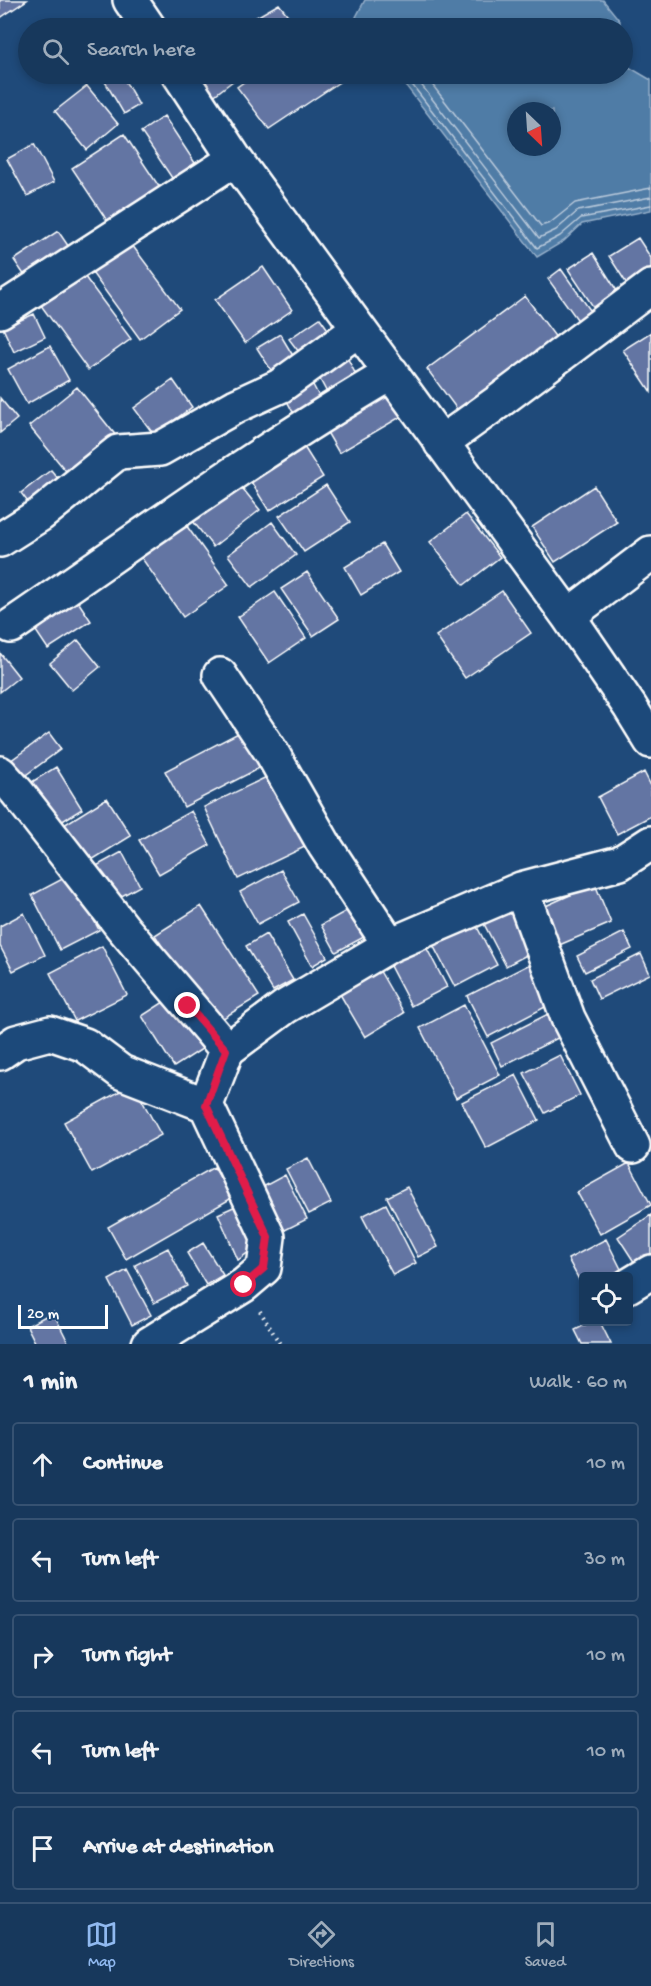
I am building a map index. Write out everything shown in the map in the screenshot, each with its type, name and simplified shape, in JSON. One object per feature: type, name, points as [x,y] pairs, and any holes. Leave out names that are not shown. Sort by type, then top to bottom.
[{"type":"street","points":[[130,0],[142,18]]},
{"type":"street","points":[[186,84],[235,159],[568,616],[651,741]]},
{"type":"street","points":[[0,311],[235,159]]},
{"type":"street","points":[[441,443],[651,287]]},
{"type":"street","points":[[0,540],[41,514],[118,452],[160,449],[236,406],[280,386],[359,329]]},
{"type":"street","points":[[11,626],[321,414],[392,374]]},
{"type":"street","points":[[568,616],[651,553]]},
{"type":"street","points":[[220,675],[272,753],[325,846],[390,945]]},
{"type":"street","points":[[0,773],[123,928],[226,1050]]},
{"type":"street","points":[[206,1105],[226,1050],[285,1007],[390,945],[521,889],[620,863],[651,843]]},
{"type":"street","points":[[521,889],[568,1018],[633,1146]]},
{"type":"street","points":[[0,1053],[16,1042],[50,1033],[85,1045],[121,1072],[206,1105],[268,1237],[264,1268],[244,1285],[149,1344]]},
{"type":"street","points":[[633,1284],[651,1272]]},
{"type":"path","points":[[244,1285],[280,1344]]},
{"type":"water","points":[[365,0],[603,0],[618,18],[357,18]]},
{"type":"water","points":[[633,70],[651,80],[651,210],[582,224],[564,241],[537,257],[405,84],[633,84]]},
{"type":"building","points":[[0,0],[27,0],[0,18]]},
{"type":"building","points":[[279,4],[290,18],[254,18]]},
{"type":"building","points":[[106,84],[127,84],[139,105],[124,114]]},
{"type":"building","points":[[201,84],[229,84],[212,97]]},
{"type":"building","points":[[241,84],[336,84],[269,129],[237,87]]},
{"type":"building","points":[[87,86],[118,124],[87,150],[55,111]]},
{"type":"building","points":[[164,116],[197,166],[174,181],[141,132]]},
{"type":"building","points":[[124,134],[160,188],[108,222],[72,168]]},
{"type":"building","points":[[34,144],[54,182],[27,196],[7,159]]},
{"type":"building","points":[[58,231],[71,250],[27,279],[14,260]]},
{"type":"building","points":[[638,238],[651,258],[651,281],[632,292],[609,256]]},
{"type":"building","points":[[129,241],[180,309],[140,339],[90,270]]},
{"type":"building","points":[[593,253],[624,302],[600,317],[568,269]]},
{"type":"building","points":[[263,267],[292,310],[245,343],[215,300]]},
{"type":"building","points":[[561,269],[595,317],[582,326],[548,279]]},
{"type":"building","points":[[82,273],[131,339],[88,370],[40,304]]},
{"type":"building","points":[[525,296],[560,343],[462,416],[427,369]]},
{"type":"building","points":[[34,314],[45,337],[14,352],[3,328]]},
{"type":"building","points":[[320,318],[332,335],[302,356],[289,339]]},
{"type":"building","points":[[651,332],[651,392],[623,350]]},
{"type":"building","points":[[280,334],[298,364],[276,378],[257,348]]},
{"type":"building","points":[[50,346],[69,380],[27,404],[8,369]]},
{"type":"building","points":[[346,355],[362,387],[332,402],[316,372]]},
{"type":"building","points":[[173,380],[192,407],[154,435],[134,408]]},
{"type":"building","points":[[312,383],[324,406],[297,420],[285,397]]},
{"type":"building","points":[[384,384],[402,416],[339,453],[321,422]]},
{"type":"building","points":[[77,387],[117,437],[70,476],[29,426]]},
{"type":"building","points":[[0,398],[17,419],[0,433]]},
{"type":"building","points":[[299,439],[323,477],[269,511],[245,472]]},
{"type":"building","points":[[51,470],[61,482],[30,505],[21,493]]},
{"type":"building","points":[[235,479],[260,510],[213,547],[189,516]]},
{"type":"building","points":[[326,485],[350,522],[304,552],[279,516]]},
{"type":"building","points":[[594,486],[617,522],[555,562],[532,527]]},
{"type":"building","points":[[466,514],[500,557],[464,585],[430,542]]},
{"type":"building","points":[[181,518],[229,585],[183,617],[136,550]]},
{"type":"building","points":[[272,522],[296,555],[252,587],[228,555]]},
{"type":"building","points":[[382,544],[399,572],[361,595],[345,567]]},
{"type":"building","points":[[307,572],[339,619],[313,636],[281,589]]},
{"type":"building","points":[[502,591],[531,633],[465,678],[436,636]]},
{"type":"building","points":[[275,592],[306,638],[269,663],[238,617]]},
{"type":"building","points":[[73,594],[91,621],[48,649],[30,622]]},
{"type":"building","points":[[78,640],[100,667],[72,690],[50,663]]},
{"type":"building","points":[[0,653],[19,677],[0,692]]},
{"type":"building","points":[[246,729],[265,765],[184,807],[165,771]]},
{"type":"building","points":[[49,733],[61,749],[15,783],[3,766]]},
{"type":"building","points":[[56,767],[82,809],[53,827],[27,785]]},
{"type":"building","points":[[277,772],[311,844],[238,879],[204,807]]},
{"type":"building","points":[[644,772],[651,786],[651,816],[617,834],[598,797]]},
{"type":"building","points":[[107,798],[131,836],[82,866],[59,828]]},
{"type":"building","points":[[191,811],[210,845],[159,874],[139,840]]},
{"type":"building","points":[[122,852],[140,886],[107,904],[89,870]]},
{"type":"building","points":[[281,870],[299,902],[258,924],[240,892]]},
{"type":"building","points":[[70,875],[99,930],[60,950],[32,895]]},
{"type":"building","points":[[595,884],[611,923],[557,946],[541,908]]},
{"type":"building","points":[[201,906],[259,996],[212,1025],[155,935]]},
{"type":"building","points":[[516,906],[538,949],[506,966],[483,922]]},
{"type":"building","points":[[348,910],[364,937],[336,952],[321,925]]},
{"type":"building","points":[[24,913],[45,955],[13,971],[0,946],[0,926]]},
{"type":"building","points":[[303,914],[327,957],[312,966],[288,922]]},
{"type":"building","points":[[475,923],[497,965],[455,987],[433,945]]},
{"type":"building","points":[[624,932],[632,949],[585,972],[577,956]]},
{"type":"building","points":[[266,934],[293,980],[273,991],[246,946]]},
{"type":"building","points":[[425,945],[447,987],[411,1006],[389,964]]},
{"type":"building","points":[[102,946],[127,995],[75,1021],[50,973]]},
{"type":"building","points":[[641,954],[650,974],[599,999],[590,979]]},
{"type":"building","points":[[530,964],[551,1004],[488,1037],[467,996]]},
{"type":"building","points":[[377,966],[404,1013],[365,1037],[337,989]]},
{"type":"building","points":[[170,998],[202,1049],[174,1067],[142,1016]]},
{"type":"building","points":[[464,1005],[500,1075],[456,1098],[420,1028]]},
{"type":"building","points":[[554,1011],[566,1034],[502,1066],[491,1043]]},
{"type":"building","points":[[560,1055],[580,1095],[545,1113],[524,1073]]},
{"type":"building","points":[[516,1075],[539,1120],[486,1148],[462,1102]]},
{"type":"building","points":[[133,1084],[161,1135],[92,1173],[64,1122]]},
{"type":"building","points":[[308,1158],[331,1203],[309,1214],[286,1169]]},
{"type":"building","points":[[629,1163],[651,1205],[600,1234],[577,1192]]},
{"type":"building","points":[[214,1167],[232,1198],[126,1259],[108,1227]]},
{"type":"building","points":[[285,1175],[307,1219],[281,1232],[259,1189]]},
{"type":"building","points":[[407,1187],[438,1247],[418,1257],[387,1197]]},
{"type":"building","points":[[386,1204],[416,1263],[393,1275],[362,1216]]},
{"type":"building","points":[[238,1205],[251,1239],[250,1251],[238,1260],[218,1214]]},
{"type":"building","points":[[651,1215],[651,1260],[638,1268],[618,1237]]},
{"type":"building","points":[[606,1239],[622,1272],[579,1272],[579,1280],[568,1259]]},
{"type":"building","points":[[203,1243],[223,1275],[206,1285],[187,1253]]},
{"type":"building","points":[[168,1248],[187,1286],[154,1303],[135,1265]]},
{"type":"building","points":[[127,1270],[151,1315],[132,1325],[109,1280]]},
{"type":"building","points":[[53,1312],[69,1344],[36,1344],[27,1326]]},
{"type":"building","points":[[583,1326],[602,1326],[611,1344],[582,1344],[575,1330]]},
{"type":"route","points":[[188,1006],[226,1050],[206,1105],[268,1237],[264,1268],[244,1285]]}]
